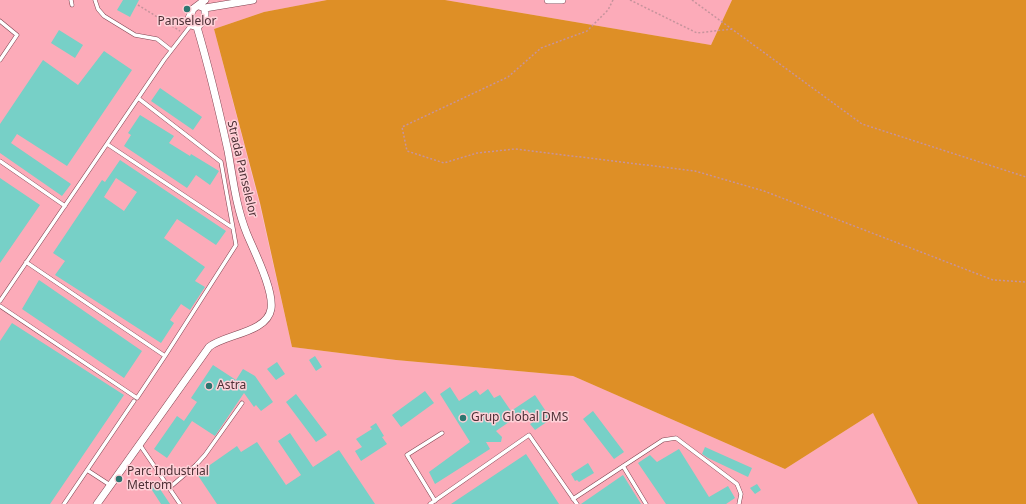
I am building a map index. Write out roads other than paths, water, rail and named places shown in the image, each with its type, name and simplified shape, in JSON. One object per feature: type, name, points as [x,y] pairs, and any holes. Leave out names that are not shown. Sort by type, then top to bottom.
[{"type":"street","name":"Strada Panselelor","points":[[194,26],[205,20],[202,7],[205,0]]},
{"type":"street","points":[[202,7],[253,0]]},
{"type":"street","points":[[548,0],[562,0]]},
{"type":"street","name":"Strada Panselelor","points":[[97,504],[209,347],[217,341],[257,327],[266,318],[271,309],[266,282],[237,206],[228,152],[194,26],[189,18],[193,9],[202,7]]},
{"type":"lane","points":[[71,0],[72,5]]},
{"type":"lane","points":[[95,0],[98,9],[104,16],[135,35],[157,39],[171,50]]},
{"type":"lane","points":[[0,21],[17,35],[0,60]]},
{"type":"lane","points":[[0,301],[171,50],[183,33],[194,26]]},
{"type":"lane","points":[[0,306],[137,398],[166,356],[236,245],[221,162],[138,98]]},
{"type":"lane","points":[[107,144],[233,228]]},
{"type":"lane","points":[[0,161],[65,206]]},
{"type":"lane","points":[[26,262],[166,356]]},
{"type":"lane","points":[[64,504],[134,401]]},
{"type":"lane","points":[[169,488],[196,465],[205,455],[242,403]]},
{"type":"lane","points":[[435,500],[407,455],[442,433]]},
{"type":"lane","points":[[430,504],[529,435],[577,504]]},
{"type":"lane","points":[[574,499],[663,440],[676,438],[737,484],[741,494],[739,504]]},
{"type":"lane","points":[[139,444],[180,504]]},
{"type":"lane","points":[[623,466],[646,504]]},
{"type":"lane","points":[[87,470],[110,485]]},
{"type":"place","name":"Panselelor","points":[[187,9]]},
{"type":"place","name":"Astra","points":[[209,386]]},
{"type":"place","name":"Grup Global DMS","points":[[463,418]]},
{"type":"place","name":"Parc Industrial Metrom","points":[[119,479]]}]
